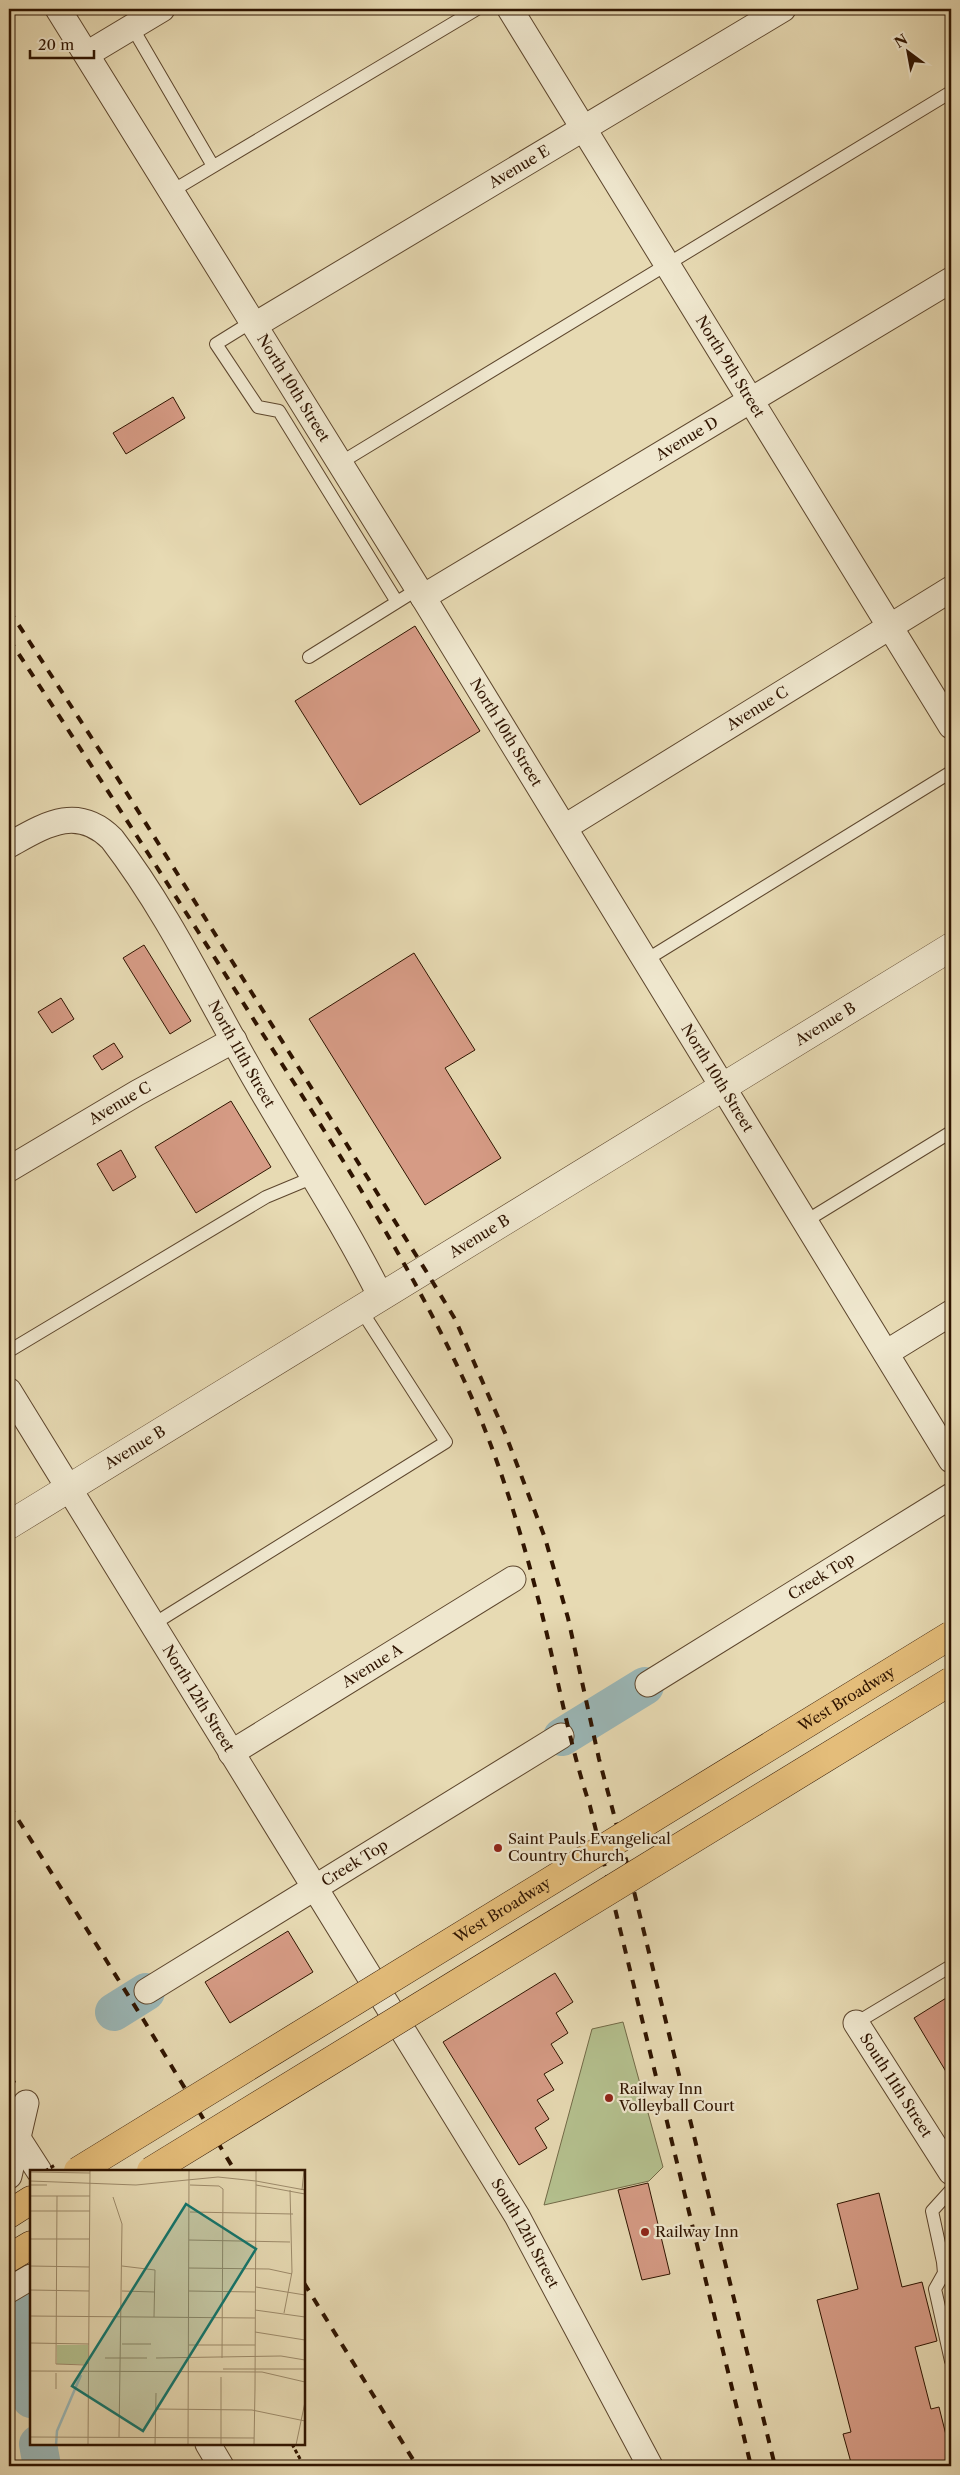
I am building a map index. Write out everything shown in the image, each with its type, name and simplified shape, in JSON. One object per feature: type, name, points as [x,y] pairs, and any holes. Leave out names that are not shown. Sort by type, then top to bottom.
[{"type":"main road","name":"West Broadway","points":[[80,2170],[951,1635]]},
{"type":"main road","points":[[153,2170],[951,1681]]},
{"type":"main road","points":[[9,2214],[30,2201]]},
{"type":"main road","points":[[9,2258],[30,2246]]},
{"type":"street","name":"North 10th Street","points":[[58,9],[565,827],[951,1460]]},
{"type":"street","points":[[86,54],[162,9]]},
{"type":"street","name":"North 9th Street","points":[[510,9],[951,726]]},
{"type":"street","name":"Avenue E","points":[[254,323],[783,9]]},
{"type":"street","name":"Avenue D","points":[[420,593],[951,280]]},
{"type":"street","name":"Avenue C","points":[[565,827],[951,590]]},
{"type":"street","name":"North 11th Street","points":[[9,845],[58,821],[74,819],[103,829],[121,850],[164,917],[355,1246],[371,1303]]},
{"type":"street","name":"Avenue B","points":[[9,1526],[951,947]]},
{"type":"street","name":"Avenue C","points":[[9,1169],[137,1093],[234,1040]]},
{"type":"street","points":[[886,1353],[951,1312]]},
{"type":"street","name":"North 12th Street","points":[[9,1391],[388,2008]]},
{"type":"street","name":"Creek Top","points":[[648,1684],[951,1496]]},
{"type":"street","name":"Avenue A","points":[[231,1752],[514,1579]]},
{"type":"street","name":"Creek Top","points":[[147,1991],[561,1736]]},
{"type":"street","name":"South 12th Street","points":[[388,2008],[516,2216],[650,2466]]},
{"type":"street","name":"South 11th Street","points":[[856,2023],[951,2172]]},
{"type":"street","points":[[9,2176],[13,2130],[26,2103]]},
{"type":"street","points":[[13,2130],[38,2170]]},
{"type":"street","points":[[9,2290],[30,2278]]},
{"type":"street","points":[[209,2445],[221,2466]]},
{"type":"lane","points":[[172,191],[477,9]]},
{"type":"lane","points":[[132,27],[213,166]]},
{"type":"lane","points":[[340,463],[951,92]]},
{"type":"lane","points":[[254,323],[216,344],[258,407],[279,411],[397,602]]},
{"type":"lane","points":[[310,657],[397,602],[420,593]]},
{"type":"lane","points":[[646,960],[951,772]]},
{"type":"lane","points":[[806,1221],[951,1132]]},
{"type":"lane","points":[[9,1350],[266,1198],[314,1177]]},
{"type":"lane","points":[[152,1625],[446,1442],[371,1303]]},
{"type":"lane","points":[[856,2023],[951,1966]]},
{"type":"lane","points":[[951,2190],[932,2211],[944,2267],[940,2282],[935,2289],[951,2361]]},
{"type":"path","points":[[293,2445],[304,2466]]},
{"type":"green space","name":"Railway Inn Volleyball Court","points":[[623,2022],[663,2167],[649,2181],[544,2205],[592,2029]]},
{"type":"building","points":[[173,397],[185,418],[126,454],[113,433]]},
{"type":"building","points":[[415,626],[480,731],[360,805],[295,701]]},
{"type":"building","points":[[144,945],[191,1021],[170,1034],[123,958]]},
{"type":"building","points":[[414,953],[475,1050],[445,1068],[501,1158],[425,1205],[309,1019]]},
{"type":"building","points":[[61,998],[74,1019],[52,1033],[38,1012]]},
{"type":"building","points":[[114,1043],[123,1057],[102,1070],[93,1056]]},
{"type":"building","points":[[231,1101],[271,1167],[196,1213],[155,1147]]},
{"type":"building","points":[[121,1150],[136,1177],[113,1191],[97,1164]]},
{"type":"building","points":[[288,1931],[313,1972],[230,2023],[205,1982]]},
{"type":"building","points":[[555,1973],[573,2002],[556,2013],[568,2033],[551,2044],[563,2063],[544,2074],[554,2090],[537,2100],[549,2119],[535,2128],[547,2148],[519,2165],[443,2042]]},
{"type":"building","points":[[951,1995],[951,2080],[914,2018]]},
{"type":"building","name":"Railway Inn","points":[[648,2183],[670,2274],[642,2280],[618,2190]]},
{"type":"building","points":[[879,2193],[902,2287],[922,2282],[937,2341],[915,2347],[931,2409],[939,2407],[951,2455],[951,2466],[852,2466],[843,2434],[851,2432],[817,2300],[858,2289],[837,2204]]},
{"type":"waterway","points":[[562,1737],[645,1686]]},
{"type":"waterway","points":[[114,2012],[146,1992]]},
{"type":"waterway","points":[[17,2306],[30,2392]]},
{"type":"waterway","points":[[38,2445],[42,2466]]},
{"type":"railway","points":[[9,610],[113,771],[455,1319],[505,1433],[545,1538],[568,1618],[599,1759],[628,1867],[775,2466]]},
{"type":"railway","points":[[9,639],[197,930],[366,1199],[392,1242],[440,1331],[475,1404],[508,1493],[534,1584],[751,2466]]},
{"type":"railway","points":[[9,1805],[143,2019],[234,2170]]},
{"type":"railway","points":[[305,2285],[417,2466]]},
{"type":"place","name":"Saint Pauls Evangelical Country Church","points":[[498,1848]]},
{"type":"place","name":"Railway Inn Volleyball Court","points":[[609,2098]]},
{"type":"place","name":"Railway Inn","points":[[645,2232]]}]
